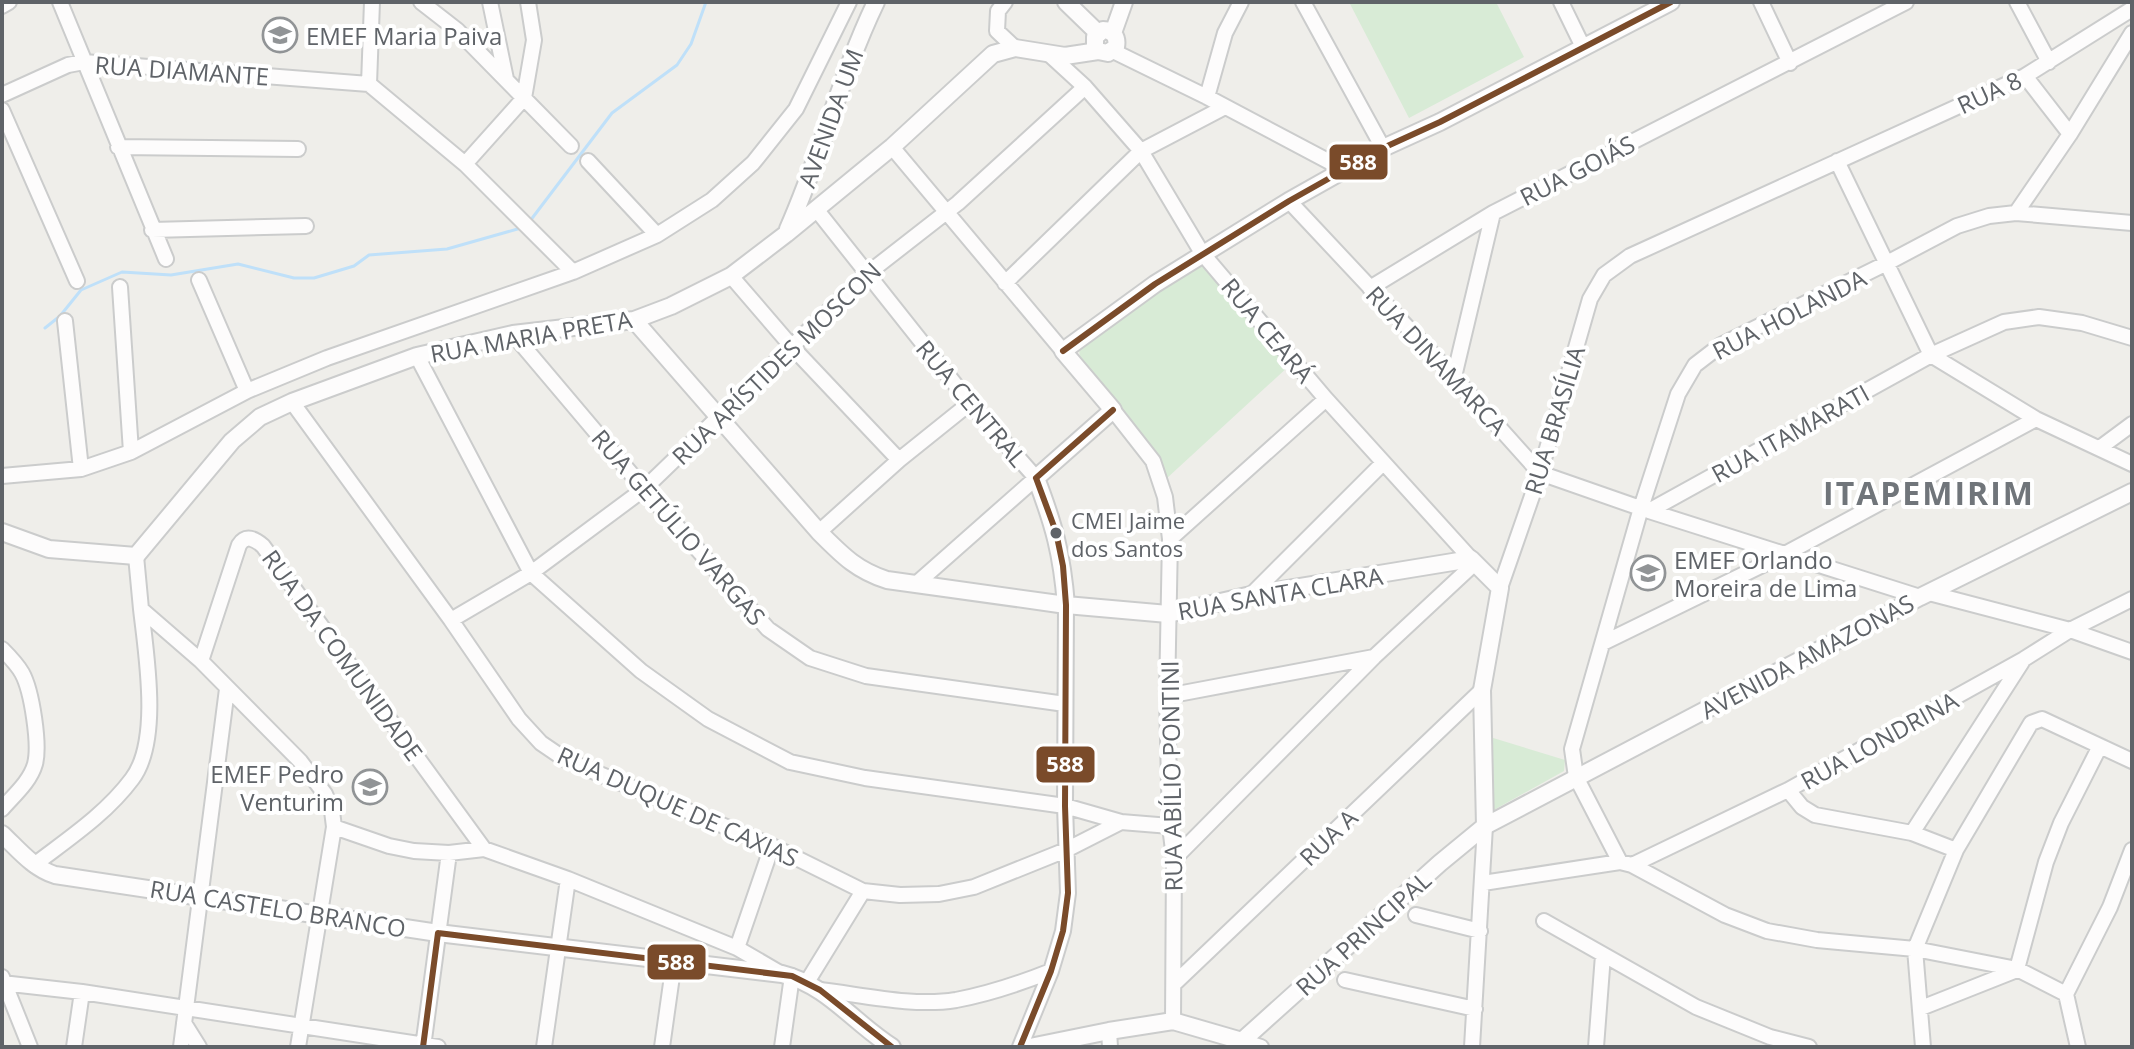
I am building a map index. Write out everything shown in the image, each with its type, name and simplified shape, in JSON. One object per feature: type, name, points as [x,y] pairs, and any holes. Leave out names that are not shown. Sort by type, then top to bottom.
[{"type":"street","points":[[2,6],[9,2]]},
{"type":"street","points":[[60,2],[166,259]]},
{"type":"street","points":[[372,2],[369,84],[465,164],[573,272]]},
{"type":"street","points":[[421,2],[457,30],[571,146]]},
{"type":"street","points":[[490,2],[506,79]]},
{"type":"street","points":[[465,164],[524,98],[534,40],[528,2]]},
{"type":"street","points":[[2,476],[81,469],[131,452],[247,391],[327,358],[573,272],[657,235],[712,200],[753,163],[796,109],[849,2]]},
{"type":"street","name":"AVENIDA UM","points":[[786,234],[811,178],[860,36],[876,2]]},
{"type":"street","points":[[1005,2],[998,11],[997,31],[1015,48],[1065,56],[1106,51],[1207,97],[1343,169]]},
{"type":"street","points":[[1066,2],[1117,42],[1106,51]]},
{"type":"street","points":[[1105,33],[1124,2]]},
{"type":"street","points":[[1207,97],[1225,33],[1241,2]]},
{"type":"street","points":[[1303,2],[1383,148]]},
{"type":"street","points":[[1561,2],[1583,47]]},
{"type":"street","points":[[1063,351],[1202,253],[1343,169],[1671,2]]},
{"type":"street","points":[[1761,2],[1790,63]]},
{"type":"street","name":"RUA GOIÁS","points":[[1370,288],[1493,213],[1906,2]]},
{"type":"street","points":[[2017,2],[2049,62]]},
{"type":"street","name":"RUA 8","points":[[1838,161],[2025,76],[2132,9]]},
{"type":"street","points":[[2016,213],[2070,134],[2132,33]]},
{"type":"street","name":"RUA MARIA PRETA","points":[[136,556],[232,441],[260,417],[417,356],[513,334],[634,320],[671,306],[731,276],[892,147],[984,60],[1005,49],[1015,48]]},
{"type":"street","name":"RUA CEARÁ","points":[[1049,54],[1085,87],[1141,151],[1202,253],[1326,399],[1473,561]]},
{"type":"street","name":"RUA DIAMANTE","points":[[2,95],[68,65],[84,62],[369,84]]},
{"type":"street","points":[[2025,76],[2070,134]]},
{"type":"street","name":"RUA ARÍSTIDES MOSCON","points":[[451,620],[531,573],[644,489],[867,274],[947,211],[1085,87]]},
{"type":"street","points":[[1005,283],[1141,151],[1223,108]]},
{"type":"street","points":[[2,110],[77,281]]},
{"type":"street","points":[[118,147],[298,149]]},
{"type":"street","name":"RUA ABÍLIO PONTINI","points":[[892,147],[1153,461],[1165,497],[1170,539],[1167,696],[1170,826],[1174,859],[1173,1021]]},
{"type":"street","points":[[588,161],[657,235]]},
{"type":"street","points":[[1838,161],[1931,355],[2036,419],[2132,464]]},
{"type":"street","name":"RUA BRASÍLIA","points":[[1485,826],[1482,690],[1500,588],[1540,473],[1590,299],[1604,275],[1630,256],[1838,161]]},
{"type":"street","name":"RUA DINAMARCA","points":[[1289,201],[1540,473],[1785,554],[1924,595],[2070,630],[2132,652]]},
{"type":"street","name":"RUA CENTRAL","points":[[816,209],[970,403],[1036,478],[1056,532],[1066,605],[1068,893],[1051,971],[1020,1047]]},
{"type":"street","points":[[1454,377],[1493,213]]},
{"type":"street","name":"RUA HOLANDA","points":[[1576,777],[1572,761],[1574,735],[1678,394],[1695,365],[1721,345],[1957,226],[1989,216],[2016,213],[2132,223]]},
{"type":"street","points":[[152,230],[306,226]]},
{"type":"street","points":[[731,276],[793,348],[899,460]]},
{"type":"street","points":[[199,280],[247,391]]},
{"type":"street","points":[[120,287],[131,452]]},
{"type":"street","name":"RUA ITAMARATI","points":[[1645,510],[1931,355],[2004,322],[2039,317],[2082,323],[2132,338]]},
{"type":"street","name":"RUA SANTA CLARA","points":[[634,320],[819,532],[864,573],[887,580],[1066,605],[1168,614],[1251,595],[1473,561]]},
{"type":"street","points":[[65,321],[81,469]]},
{"type":"street","name":"RUA GETÚLIO VARGAS","points":[[513,334],[768,629],[810,658],[866,676],[1065,704]]},
{"type":"street","points":[[417,356],[531,573],[641,671],[708,719],[790,762],[865,778],[1065,806],[1121,822],[1170,826]]},
{"type":"street","points":[[1170,539],[1326,399]]},
{"type":"street","name":"RUA DUQUE DE CAXIAS","points":[[292,402],[519,719],[541,743],[566,760],[772,846],[863,891],[900,895],[939,894],[974,887],[1066,850],[1121,822]]},
{"type":"street","points":[[819,532],[899,460],[970,403]]},
{"type":"street","points":[[916,584],[1113,410]]},
{"type":"street","points":[[1603,643],[1785,554],[2036,419]]},
{"type":"street","points":[[2101,447],[2132,424]]},
{"type":"street","points":[[1251,595],[1383,463]]},
{"type":"street","name":"AVENIDA AMAZONAS","points":[[1485,826],[1924,595],[2132,492]]},
{"type":"street","points":[[2,532],[49,549],[136,556],[150,710],[144,754],[134,777],[99,814],[34,865]]},
{"type":"street","name":"RUA DA COMUNIDADE","points":[[201,661],[239,545],[242,540],[257,540],[484,849]]},
{"type":"street","points":[[1174,859],[1473,561],[1500,588]]},
{"type":"street","name":"RUA LONDRINA","points":[[1483,883],[1626,863],[1788,790],[2024,659],[2070,630],[2132,599]]},
{"type":"street","points":[[141,609],[201,661],[300,761],[325,794],[332,811],[334,827],[298,1047]]},
{"type":"street","points":[[2,649],[22,674],[37,746],[35,764],[28,778],[2,809]]},
{"type":"street","points":[[1167,696],[1374,657]]},
{"type":"street","points":[[1912,833],[2024,659]]},
{"type":"street","points":[[181,1047],[227,689]]},
{"type":"street","name":"RUA A","points":[[1174,984],[1482,690]]},
{"type":"street","points":[[1923,1047],[1915,949],[1956,850],[2031,723],[2042,719],[2132,761]]},
{"type":"street","points":[[2017,969],[2046,862],[2061,823],[2100,746]]},
{"type":"street","points":[[1576,777],[1626,863],[1725,915],[1767,931],[1817,940],[1915,949],[2017,969],[2066,994]]},
{"type":"street","points":[[1788,790],[1802,807],[1815,815],[1912,833],[1956,850]]},
{"type":"street","points":[[1472,1047],[1485,826]]},
{"type":"street","name":"RUA PRINCIPAL","points":[[1242,1041],[1485,826]]},
{"type":"street","points":[[334,827],[414,851],[449,853],[484,849],[568,879],[737,948],[800,980],[892,1047]]},
{"type":"street","name":"RUA CASTELO BRANCO","points":[[2,834],[34,865],[55,875],[438,933],[800,980]]},
{"type":"street","points":[[737,948],[772,846]]},
{"type":"street","points":[[2078,1047],[2066,994],[2110,907],[2132,850]]},
{"type":"street","points":[[3,981],[82,992],[185,1016],[428,1046],[449,853]]},
{"type":"street","points":[[544,1047],[568,879]]},
{"type":"street","points":[[782,1047],[800,980],[863,891]]},
{"type":"street","points":[[1416,915],[1480,931]]},
{"type":"street","points":[[1544,921],[1696,1007],[1770,1037],[1809,1047]]},
{"type":"street","points":[[1596,1047],[1603,955]]},
{"type":"street","points":[[662,1047],[674,962]]},
{"type":"street","points":[[1921,1008],[2017,969]]},
{"type":"street","points":[[800,980],[925,1002],[955,1000],[1020,983],[1051,971]]},
{"type":"street","points":[[1345,980],[1475,1009]]},
{"type":"street","points":[[3,981],[30,1047]]},
{"type":"street","points":[[74,1047],[82,992]]},
{"type":"street","points":[[185,1016],[199,1047]]},
{"type":"street","points":[[1030,1047],[1110,1039],[1173,1021],[1261,1047]]},
{"type":"green space","points":[[1349,2],[1496,2],[1524,57],[1409,118]]},
{"type":"green space","points":[[1201,265],[1290,365],[1166,479],[1080,362],[1079,346],[1085,336]]},
{"type":"green space","points":[[1490,737],[1565,760],[1564,771],[1492,811]]},
{"type":"waterway","points":[[530,221],[612,113],[677,65],[691,44],[706,2]]},
{"type":"waterway","points":[[45,328],[60,316],[81,290],[122,272],[171,275],[238,264],[294,278],[314,278],[354,266],[369,255],[447,249],[521,228]]},
{"type":"transit line","name":"588","points":[[1063,351],[1155,284],[1289,201],[1383,148],[1440,122],[1671,2]]},
{"type":"transit line","name":"588","points":[[1036,478],[1113,410]]},
{"type":"transit line","name":"588","points":[[1020,1047],[1051,971],[1063,931],[1068,893],[1066,605],[1063,566],[1056,532],[1036,478]]},
{"type":"transit line","name":"588","points":[[438,933],[792,976],[820,990],[892,1047]]},
{"type":"transit line","name":"588","points":[[423,1047],[438,933]]},
{"type":"place","name":"EMEF Maria Paiva","points":[[280,35]]},
{"type":"place","name":"CMEI Jaime dos Santos","points":[[1056,533]]},
{"type":"place","name":"EMEF Orlando Moreira de Lima","points":[[1648,573]]},
{"type":"place","name":"EMEF Pedro Venturim","points":[[370,787]]},
{"type":"district","name":"ITAPEMIRIM","points":[[1929,492]]}]
